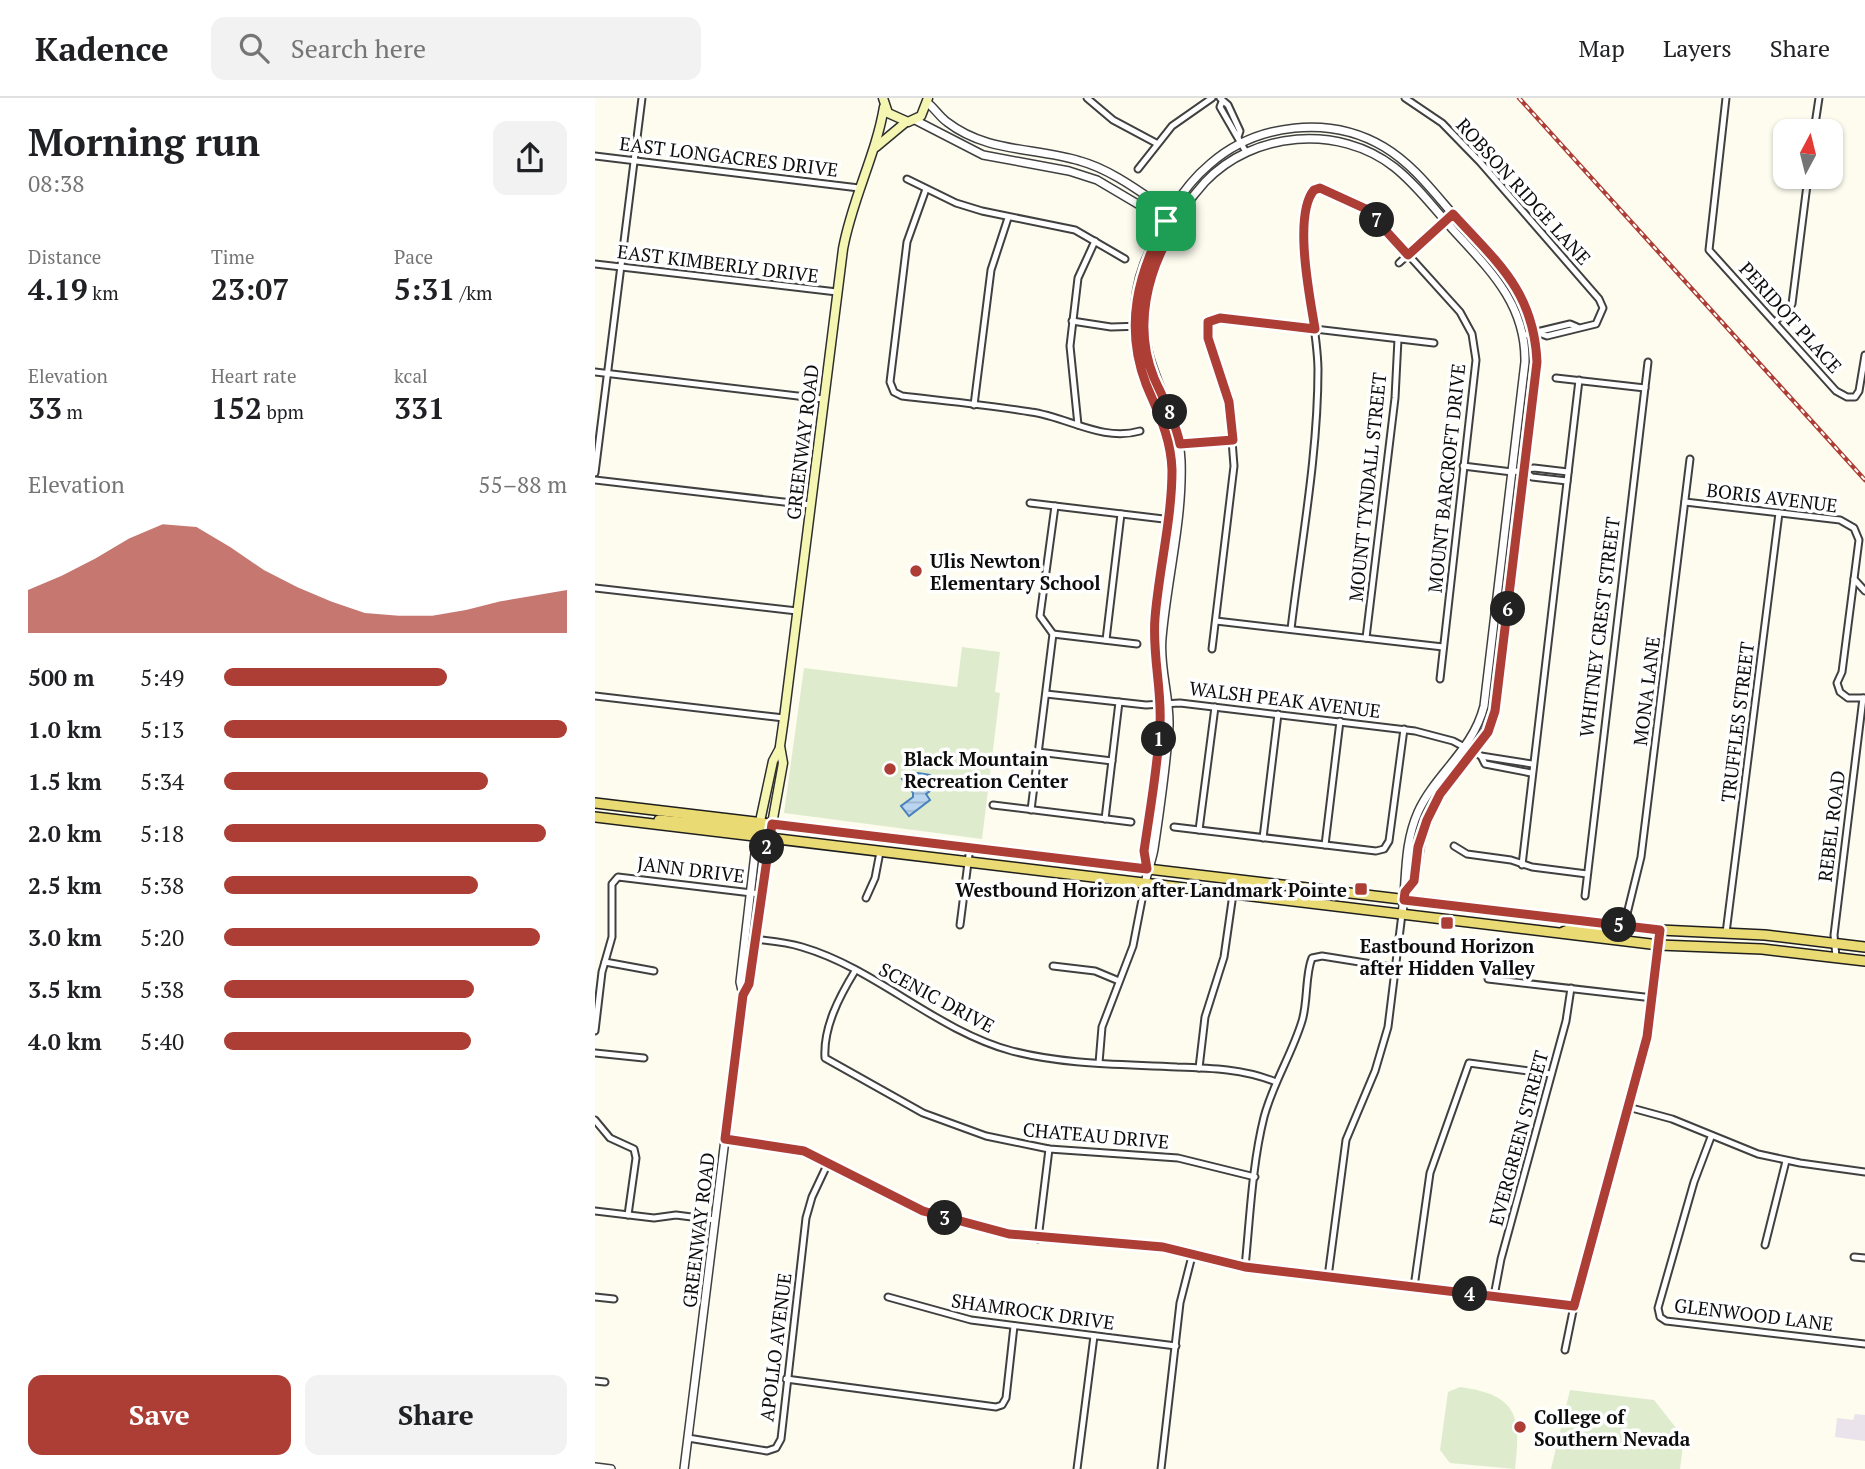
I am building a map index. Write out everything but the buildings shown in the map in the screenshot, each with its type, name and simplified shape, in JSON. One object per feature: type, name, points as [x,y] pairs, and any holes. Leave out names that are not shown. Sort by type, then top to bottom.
[{"type":"main road","name":"GREENWAY ROAD","points":[[772,824],[783,763],[780,746],[783,718],[846,230],[876,147],[883,101]]},
{"type":"main road","points":[[883,101],[893,118],[911,121]]},
{"type":"main road","name":"GREENWAY ROAD","points":[[876,147],[911,121],[928,101]]},
{"type":"main road","name":"GREENWAY ROAD","points":[[759,829],[773,761],[780,746]]},
{"type":"main road","points":[[595,803],[759,829],[769,838],[880,852],[1659,945],[1762,949],[1865,961]]},
{"type":"main road","points":[[595,817],[647,823],[664,819],[759,829],[766,829],[772,824],[1147,869],[1405,896],[1624,926],[1726,935],[1765,935],[1865,947]]},
{"type":"main road","points":[[1562,933],[1578,928],[1613,931],[1624,926]]},
{"type":"street","points":[[595,473],[642,98]]},
{"type":"street","points":[[1087,98],[1113,120],[1156,143]]},
{"type":"street","points":[[1138,169],[1156,143],[1189,111],[1212,98]]},
{"type":"street","name":"ROBSON RIDGE LANE","points":[[1405,98],[1442,123],[1489,172],[1586,282],[1603,308],[1602,318],[1596,324],[1577,327],[1562,325],[1545,328],[1537,333]]},
{"type":"street","name":"PERIDOT PLACE","points":[[1726,98],[1709,250],[1836,391],[1847,397],[1855,397],[1859,391],[1865,355]]},
{"type":"street","points":[[1816,119],[1819,98]]},
{"type":"street","points":[[1221,100],[1228,105],[1241,131],[1240,140],[1246,152]]},
{"type":"street","points":[[928,101],[944,121],[977,140],[1006,149],[1089,164],[1180,218]]},
{"type":"street","points":[[911,121],[983,155],[1069,171],[1097,180],[1175,226]]},
{"type":"street","points":[[1099,1063],[1102,1027],[1133,946],[1155,839],[1169,725],[1154,646],[1172,472],[1170,445],[1139,362],[1138,286],[1144,265],[1166,221],[1197,176],[1240,140],[1272,131],[1302,127],[1355,134],[1399,157],[1516,284],[1537,333],[1537,362],[1497,696],[1488,732],[1478,754],[1440,794],[1427,820],[1418,847],[1414,881],[1405,896]]},
{"type":"street","points":[[1164,704],[1162,641],[1177,520],[1180,444],[1148,360],[1139,326],[1154,268],[1180,218],[1215,173],[1246,152],[1275,142],[1303,138],[1327,139],[1361,148],[1394,167],[1496,276],[1516,309],[1524,335],[1525,362],[1483,706],[1477,728],[1466,747],[1419,810],[1408,845],[1403,880],[1405,896],[1388,1027],[1380,1056],[1346,1140],[1328,1277]]},
{"type":"street","name":"EAST LONGACRES DRIVE","points":[[595,156],[859,188]]},
{"type":"street","points":[[907,179],[956,202],[1008,218],[1060,225],[1125,259]]},
{"type":"street","points":[[926,189],[907,242],[890,382],[894,392],[902,396],[1033,412],[1094,431],[1126,435],[1140,431]]},
{"type":"street","name":"MOUNT BARCROFT DRIVE","points":[[1315,329],[1303,254],[1308,201],[1314,190],[1327,189],[1366,209],[1460,312],[1472,334],[1476,360],[1440,679]]},
{"type":"street","points":[[1775,322],[1791,304],[1806,189]]},
{"type":"street","points":[[1399,263],[1453,214]]},
{"type":"street","points":[[974,405],[991,270],[1008,218]]},
{"type":"street","points":[[1078,425],[1071,364],[1072,321],[1078,278],[1095,241]]},
{"type":"street","name":"EAST KIMBERLY DRIVE","points":[[595,264],[837,292]]},
{"type":"street","points":[[1212,649],[1234,466],[1229,402],[1208,338],[1208,322],[1220,318],[1434,343]]},
{"type":"street","points":[[1072,321],[1139,326]]},
{"type":"street","points":[[1291,629],[1314,434],[1318,370],[1315,329]]},
{"type":"street","points":[[1524,335],[1537,333]]},
{"type":"street","name":"MOUNT TYNDALL STREET","points":[[1366,638],[1395,398],[1398,339]]},
{"type":"street","name":"WHITNEY CREST STREET","points":[[1585,895],[1648,362]]},
{"type":"street","points":[[595,372],[823,399]]},
{"type":"street","points":[[1556,378],[1645,388]]},
{"type":"street","points":[[1522,865],[1579,380]]},
{"type":"street","points":[[1170,445],[1233,440]]},
{"type":"street","name":"MONA LANE","points":[[1624,926],[1641,857],[1690,459]]},
{"type":"street","points":[[1464,466],[1512,471],[1534,468],[1568,472]]},
{"type":"street","points":[[1524,471],[1532,477],[1567,481]]},
{"type":"street","points":[[595,480],[810,505]]},
{"type":"street","name":"BORIS AVENUE","points":[[1685,502],[1840,520],[1854,527],[1859,540],[1854,579]]},
{"type":"street","points":[[1030,503],[1177,520]]},
{"type":"street","points":[[1031,810],[1053,634],[1040,616],[1055,506]]},
{"type":"street","name":"TRUFFLES STREET","points":[[1726,935],[1779,513]]},
{"type":"street","points":[[1106,640],[1121,514]]},
{"type":"street","points":[[1854,579],[1865,591]]},
{"type":"street","points":[[1854,579],[1842,672],[1837,682],[1840,692],[1848,698],[1864,698]]},
{"type":"street","points":[[595,588],[797,611]]},
{"type":"street","points":[[1216,621],[1443,647]]},
{"type":"street","points":[[1053,634],[1137,644]]},
{"type":"street","name":"WALSH PEAK AVENUE","points":[[1046,694],[1119,702],[1215,707],[1404,729],[1433,735],[1466,747],[1478,754],[1485,764],[1496,768],[1531,773]]},
{"type":"street","points":[[595,696],[783,718]]},
{"type":"street","name":"REBEL ROAD","points":[[1836,957],[1833,943],[1864,698]]},
{"type":"street","points":[[1105,819],[1119,702]]},
{"type":"street","points":[[1199,830],[1215,707]]},
{"type":"street","points":[[1263,838],[1277,714]]},
{"type":"street","points":[[1325,845],[1340,722]]},
{"type":"street","points":[[1174,827],[1376,851],[1384,849],[1389,841],[1404,729]]},
{"type":"street","points":[[1038,752],[1112,761]]},
{"type":"street","points":[[1478,754],[1532,764]]},
{"type":"street","points":[[993,805],[1131,822]]},
{"type":"street","name":"GREENWAY ROAD","points":[[743,995],[749,984],[772,824]]},
{"type":"street","name":"GREENWAY ROAD","points":[[684,1469],[743,995],[740,982],[759,829]]},
{"type":"street","points":[[1454,846],[1467,854],[1587,874]]},
{"type":"street","points":[[960,925],[970,847]]},
{"type":"street","points":[[866,898],[875,878],[880,852]]},
{"type":"street","name":"JANN DRIVE","points":[[605,962],[611,937],[612,884],[618,877],[760,894]]},
{"type":"street","points":[[1199,1068],[1205,1017],[1224,957],[1233,894]]},
{"type":"street","points":[[1566,1350],[1574,1306],[1647,1037],[1660,930]]},
{"type":"street","name":"SCENIC DRIVE","points":[[754,939],[801,946],[855,971],[945,1024],[989,1043],[1046,1058],[1244,1071],[1276,1082]]},
{"type":"street","points":[[1245,1267],[1263,1123],[1276,1082],[1301,1023],[1310,979],[1308,968],[1313,958],[1397,968]]},
{"type":"street","points":[[595,1031],[605,962],[642,966],[654,971]]},
{"type":"street","points":[[1053,966],[1095,971],[1119,981]]},
{"type":"street","name":"CHATEAU DRIVE","points":[[855,971],[835,1007],[824,1048],[825,1058],[901,1102],[946,1123],[1006,1142],[1049,1149],[1164,1156],[1255,1177]]},
{"type":"street","points":[[1488,979],[1653,998]]},
{"type":"street","name":"EVERGREEN STREET","points":[[1495,1296],[1501,1259],[1566,1021],[1571,988]]},
{"type":"street","points":[[595,1053],[644,1058]]},
{"type":"street","points":[[1414,1287],[1430,1173],[1469,1063],[1551,1074]]},
{"type":"street","points":[[1628,1107],[1672,1119],[1711,1137],[1786,1161],[1865,1171]]},
{"type":"street","points":[[595,1120],[610,1138],[634,1149],[636,1158],[628,1215]]},
{"type":"street","name":"GLENWOOD LANE","points":[[1711,1137],[1690,1196],[1658,1308],[1660,1317],[1667,1321],[1865,1344]]},
{"type":"street","points":[[725,1139],[792,1148],[923,1211],[973,1226],[1038,1239],[1150,1246],[1245,1267],[1574,1306]]},
{"type":"street","points":[[1038,1239],[1049,1149]]},
{"type":"street","points":[[1765,1245],[1786,1161]]},
{"type":"street","name":"APOLLO AVENUE","points":[[688,1438],[767,1451],[776,1448],[781,1439],[806,1218],[811,1197],[828,1163]]},
{"type":"street","points":[[595,1211],[654,1218],[676,1215],[715,1220]]},
{"type":"street","points":[[1161,1469],[1180,1303],[1192,1256]]},
{"type":"street","points":[[1854,1257],[1865,1258]]},
{"type":"street","points":[[595,1297],[614,1299]]},
{"type":"street","name":"SHAMROCK DRIVE","points":[[888,1297],[947,1316],[1176,1346]]},
{"type":"street","points":[[786,1379],[996,1407],[1002,1405],[1006,1398],[1013,1326]]},
{"type":"street","points":[[1077,1469],[1094,1336]]},
{"type":"street","points":[[595,1381],[605,1382]]},
{"type":"street","points":[[595,1467],[611,1469]]},
{"type":"shaded area","points":[[1855,1414],[1865,1415],[1865,1441],[1835,1437],[1837,1418],[1853,1420]]},
{"type":"green space","name":"Black Mountain Recreation Center","points":[[962,647],[1000,652],[995,692],[1000,693],[982,839],[784,813],[804,668],[957,687]]},
{"type":"green space","points":[[1460,1387],[1494,1396],[1504,1402],[1511,1411],[1516,1422],[1517,1435],[1515,1469],[1450,1463],[1440,1450],[1448,1392]]},
{"type":"green space","points":[[1570,1390],[1654,1400],[1684,1438],[1680,1469],[1551,1469]]},
{"type":"water","points":[[918,773],[930,775],[941,783],[926,794],[930,800],[909,816],[901,806],[913,797],[913,793],[902,779]]},
{"type":"railway","points":[[1519,98],[1865,480]]},
{"type":"place","name":"Ulis Newton Elementary School","points":[[916,571]]},
{"type":"place","name":"Black Mountain Recreation Center","points":[[890,769]]},
{"type":"place","name":"Westbound Horizon after Landmark Pointe","points":[[1361,889]]},
{"type":"place","name":"Eastbound Horizon after Hidden Valley","points":[[1447,923]]},
{"type":"place","name":"College of Southern Nevada","points":[[1520,1427]]},
{"type":"route","points":[[1327,189],[1366,209],[1408,255],[1453,214],[1516,284],[1533,323],[1537,362],[1495,711],[1488,732],[1440,794],[1427,820],[1418,847],[1414,881],[1405,892],[1404,900],[1660,930],[1647,1037],[1574,1306],[1245,1267],[1163,1247],[1053,1240],[1009,1234],[923,1211],[860,1182],[804,1151],[725,1139],[743,995],[749,984],[766,848],[772,824],[1147,869],[1144,851],[1160,724],[1154,658],[1155,619],[1172,472],[1167,430],[1139,362],[1135,314],[1138,286],[1144,265],[1166,221],[1175,226],[1154,268],[1146,297],[1143,326],[1148,360],[1174,421],[1180,444],[1233,440],[1229,402],[1208,338],[1208,322],[1220,318],[1315,329],[1303,254],[1308,201],[1314,190],[1327,189]]}]
